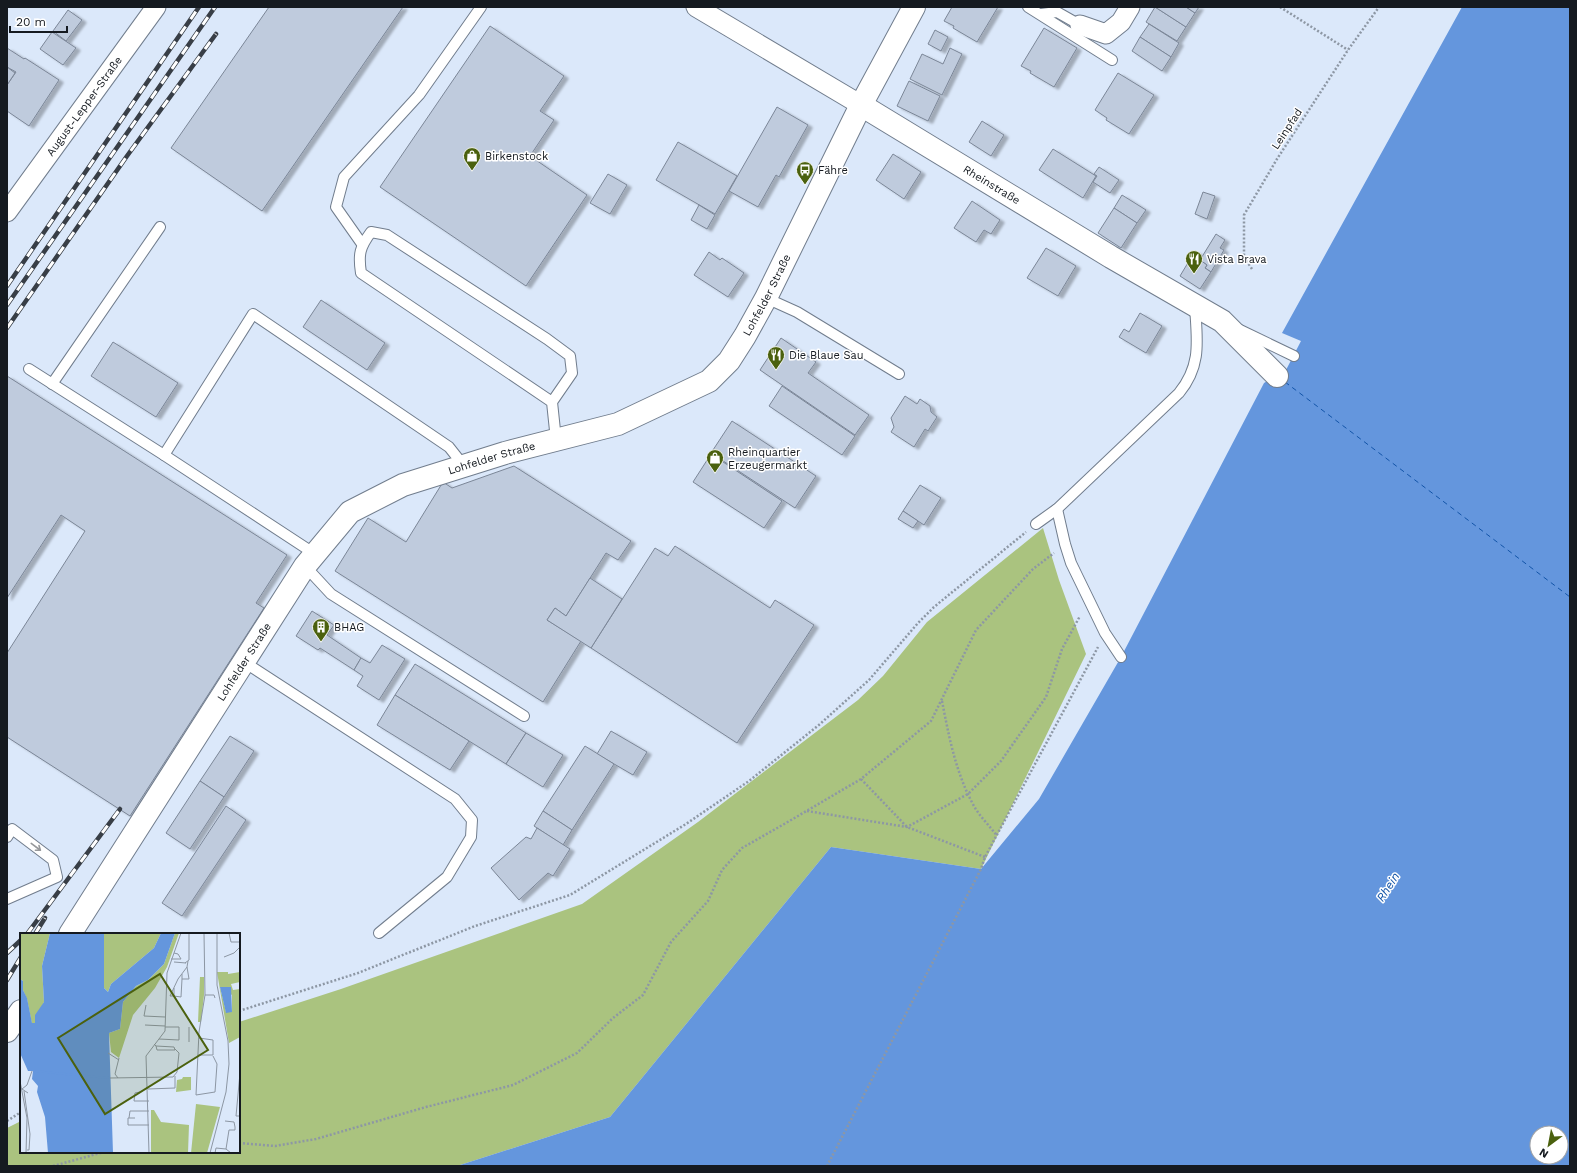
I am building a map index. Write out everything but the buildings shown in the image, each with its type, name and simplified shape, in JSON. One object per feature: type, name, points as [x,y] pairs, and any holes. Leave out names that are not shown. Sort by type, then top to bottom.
[{"type":"street","name":"Rheinstraße","points":[[696,7],[1111,257],[1222,321],[1277,376]]},
{"type":"street","name":"Lohfelder Straße","points":[[71,933],[310,560],[350,512],[402,485],[506,453],[618,424],[709,381],[729,361],[746,336],[766,298],[861,105],[914,7]]},
{"type":"street","points":[[1080,25],[1106,34],[1120,22],[1130,7]]},
{"type":"street","name":"August-Lepper-Straße","points":[[10,201],[150,9]]},
{"type":"street","points":[[7,1031],[20,1012]]},
{"type":"lane","points":[[362,244],[336,207],[344,177],[419,95],[481,7]]},
{"type":"lane","points":[[1028,7],[1112,60]]},
{"type":"lane","points":[[1041,14],[1057,12],[1080,25]]},
{"type":"lane","points":[[52,384],[160,226]]},
{"type":"lane","points":[[552,402],[361,273],[359,258],[362,244],[371,232],[387,235],[547,339],[570,356],[572,373],[552,402],[556,440]]},
{"type":"lane","points":[[766,298],[797,312],[899,374]]},
{"type":"lane","points":[[1036,524],[1057,509],[1179,394],[1188,383],[1196,362],[1197,351],[1195,306]]},
{"type":"lane","points":[[164,455],[253,314],[449,447],[464,466]]},
{"type":"lane","points":[[1222,321],[1294,356]]},
{"type":"lane","points":[[30,369],[164,455],[310,560],[331,594],[524,716]]},
{"type":"lane","points":[[1057,509],[1071,563],[1105,633],[1121,657]]},
{"type":"lane","points":[[244,662],[455,799],[472,820],[471,838],[447,877],[379,933]]},
{"type":"lane","points":[[7,899],[57,877],[53,860],[9,831]]},
{"type":"path","points":[[1280,7],[1348,50]]},
{"type":"path","name":"Leinpfad","points":[[1252,269],[1244,257],[1244,215],[1276,159],[1348,50],[1379,7]]},
{"type":"path","points":[[240,1011],[358,973],[475,926],[570,895],[686,824],[749,781],[820,724],[869,680],[918,622],[934,606],[1036,524]]},
{"type":"path","points":[[240,1143],[275,1146],[316,1139],[426,1108],[513,1086],[577,1053],[613,1018],[643,995],[671,942],[708,901],[722,870],[742,848],[861,779],[931,721],[976,630],[1033,569],[1065,544]]},
{"type":"path","points":[[906,827],[968,794],[1001,761],[1046,697],[1062,649],[1089,600]]},
{"type":"path","points":[[827,1166],[981,869],[985,857],[1105,633]]},
{"type":"path","points":[[942,700],[953,756],[968,794],[975,808],[997,836]]},
{"type":"path","points":[[861,779],[906,827]]},
{"type":"path","points":[[807,811],[906,827],[985,857]]},
{"type":"path","points":[[7,1121],[20,1113]]},
{"type":"path","points":[[53,1166],[100,1153]]},
{"type":"green space","points":[[1043,528],[1059,580],[1086,654],[981,869],[831,847],[610,1117],[457,1166],[7,1166],[7,1128],[20,1122],[20,1153],[240,1153],[240,1022],[341,989],[582,904],[698,822],[858,700],[883,676],[927,622]]},
{"type":"water","name":"Rhein","points":[[1462,7],[1570,7],[1570,1166],[457,1166],[610,1117],[831,847],[981,869],[1039,799],[1121,657],[1264,383],[1286,370],[1301,341],[1282,333]]},
{"type":"ferry route","points":[[1285,382],[1570,597]]},
{"type":"railway","points":[[7,286],[199,7]]},
{"type":"railway","points":[[7,305],[215,7]]},
{"type":"railway","points":[[7,328],[127,156],[216,34]]},
{"type":"railway","points":[[28,933],[120,809]]},
{"type":"railway","points":[[36,933],[45,918]]},
{"type":"railway","points":[[7,953],[20,941]]},
{"type":"railway","points":[[7,980],[20,959]]},
{"type":"place","name":"Birkenstock","points":[[472,171]]},
{"type":"place","name":"Fähre","points":[[805,185]]},
{"type":"place","name":"Vista Brava","points":[[1194,274]]},
{"type":"place","name":"Die Blaue Sau","points":[[776,370]]},
{"type":"place","name":"Rheinquartier Erzeugermarkt","points":[[715,473]]},
{"type":"place","name":"BHAG","points":[[321,642]]}]
